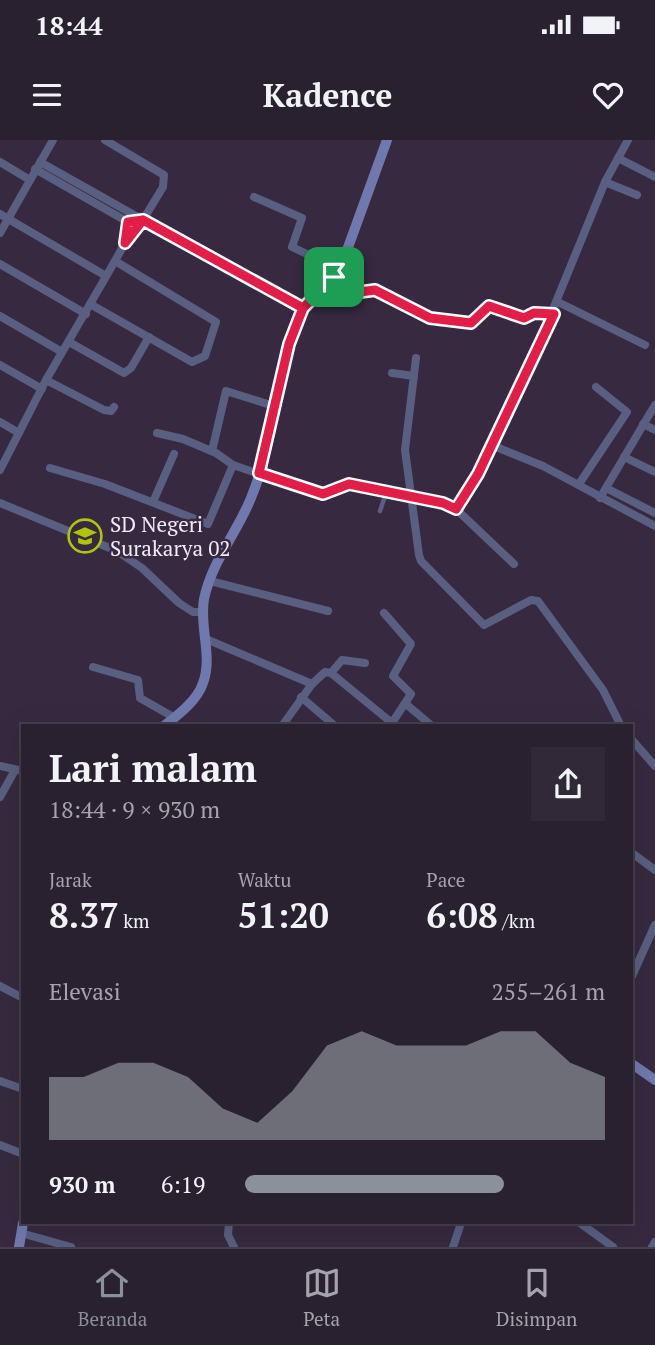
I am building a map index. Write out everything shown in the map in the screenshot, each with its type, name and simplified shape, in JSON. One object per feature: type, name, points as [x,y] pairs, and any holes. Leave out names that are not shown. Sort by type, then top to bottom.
[{"type":"street","points":[[0,233],[4,217],[30,180],[52,140]]},
{"type":"street","points":[[0,470],[62,352],[125,243],[163,187],[164,175],[105,140]]},
{"type":"street","points":[[167,724],[196,696],[203,683],[206,639],[202,612],[222,549],[251,498],[277,407],[289,344],[303,308],[337,273],[355,234],[387,140]]},
{"type":"street","points":[[456,509],[491,445],[554,314],[606,182],[627,141]]},
{"type":"street","points":[[618,158],[655,177]]},
{"type":"street","points":[[0,162],[30,180]]},
{"type":"street","points":[[38,165],[303,308]]},
{"type":"street","points":[[38,165],[128,222],[143,220]]},
{"type":"street","points":[[606,182],[637,195]]},
{"type":"street","points":[[254,197],[302,218],[292,247],[337,273],[360,292],[375,290],[437,320],[471,323],[489,306],[524,318],[534,313],[554,314]]},
{"type":"street","points":[[4,217],[106,276]]},
{"type":"street","points":[[125,243],[128,222]]},
{"type":"street","points":[[90,304],[192,362],[205,356],[216,322],[115,261]]},
{"type":"street","points":[[0,264],[86,314]]},
{"type":"street","points":[[558,302],[645,345]]},
{"type":"street","points":[[0,316],[62,352]]},
{"type":"street","points":[[69,342],[124,373],[131,368],[149,337]]},
{"type":"street","points":[[416,358],[405,450],[421,561],[484,625],[531,600],[538,601],[603,690],[620,724]]},
{"type":"street","points":[[0,365],[41,389]]},
{"type":"street","points":[[392,373],[414,376]]},
{"type":"street","points":[[46,380],[104,410],[111,411],[114,407]]},
{"type":"street","points":[[579,484],[627,412],[596,387]]},
{"type":"street","points":[[212,451],[226,391],[277,407]]},
{"type":"street","points":[[600,498],[655,405]]},
{"type":"street","points":[[0,422],[19,433]]},
{"type":"street","points":[[643,424],[655,430]]},
{"type":"street","points":[[157,433],[212,451],[233,465],[323,494],[349,484],[443,503],[456,509],[514,564]]},
{"type":"street","points":[[491,445],[543,466],[655,526]]},
{"type":"street","points":[[153,502],[174,454]]},
{"type":"street","points":[[624,457],[655,472]]},
{"type":"street","points":[[50,468],[210,523],[233,465]]},
{"type":"street","points":[[606,488],[655,513]]},
{"type":"street","points":[[0,503],[117,551],[142,568],[179,603],[193,612],[202,612]]},
{"type":"street","points":[[210,581],[328,611]]},
{"type":"street","points":[[384,613],[411,644],[393,676],[411,692],[392,724]]},
{"type":"street","points":[[206,639],[312,684]]},
{"type":"street","points":[[331,673],[342,660],[365,663]]},
{"type":"street","points":[[93,667],[138,680],[140,698],[175,718]]},
{"type":"street","points":[[283,724],[312,684],[325,673],[331,673],[390,724]]},
{"type":"street","points":[[301,697],[333,724]]},
{"type":"street","points":[[405,704],[430,724]]},
{"type":"street","points":[[633,741],[655,766]]},
{"type":"street","points":[[0,766],[19,770],[0,797]]},
{"type":"street","points":[[633,854],[655,870]]},
{"type":"street","points":[[633,974],[655,925]]},
{"type":"street","points":[[0,986],[21,997]]},
{"type":"street","points":[[633,1065],[655,1080]]},
{"type":"street","points":[[0,1081],[21,1088]]},
{"type":"street","points":[[0,1146],[21,1153]]},
{"type":"street","points":[[229,1224],[228,1235],[234,1247]]},
{"type":"street","points":[[453,1247],[461,1224]]},
{"type":"street","points":[[581,1224],[613,1247]]},
{"type":"street","points":[[19,1247],[22,1228],[71,1247]]},
{"type":"street","points":[[652,1247],[655,1242]]},
{"type":"lane","points":[[380,512],[386,493]]},
{"type":"place","name":"SD Negeri Surakarya 02","points":[[85,536]]},
{"type":"route","points":[[334,277],[303,308],[143,220],[125,243],[128,222],[143,220],[258,282],[303,308],[289,344],[277,407],[259,473],[315,493],[323,494],[349,484],[391,495],[443,503],[456,509],[478,474],[554,314],[534,313],[524,318],[489,306],[471,323],[437,320],[375,290],[360,292],[334,277]]}]
